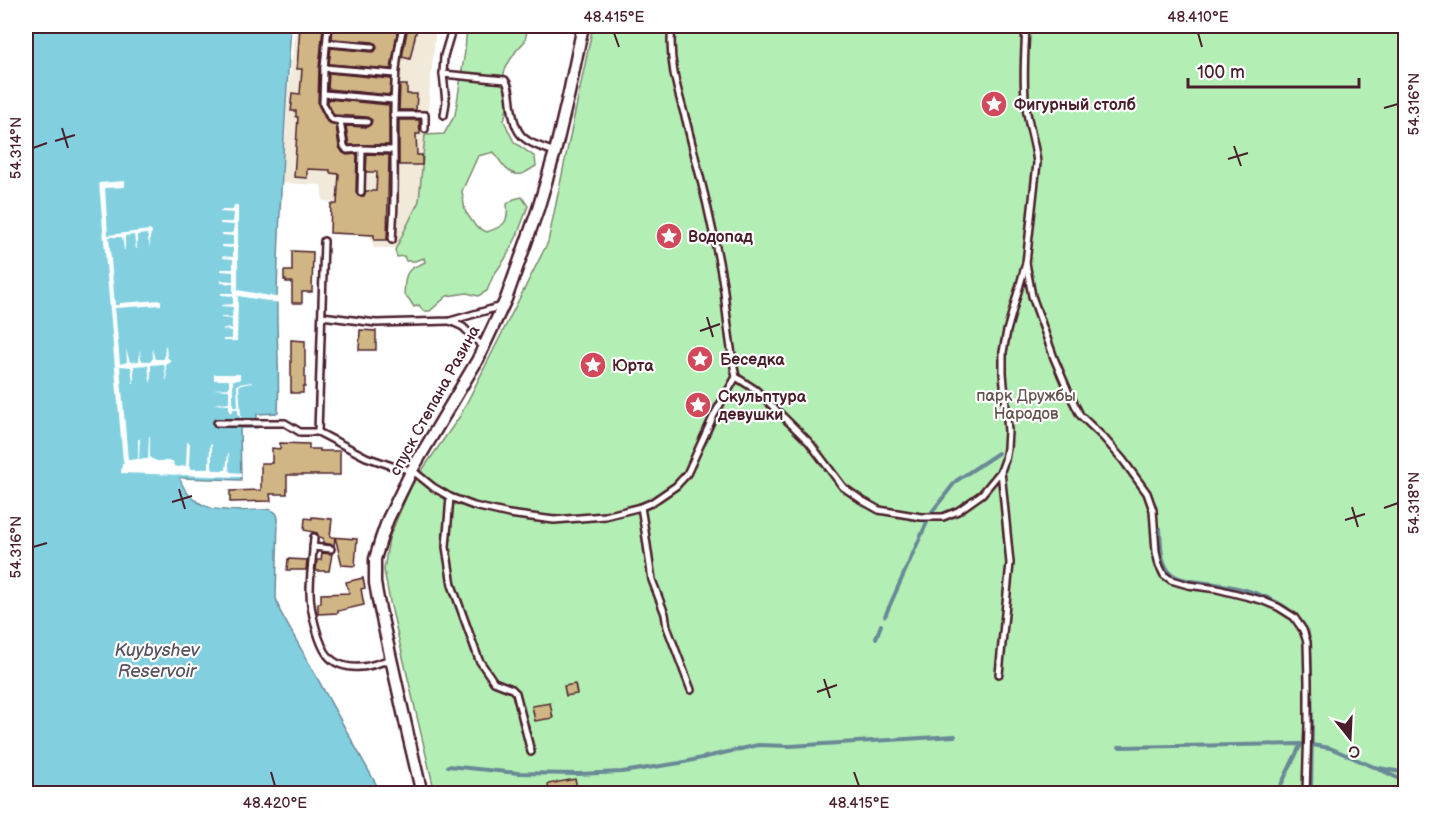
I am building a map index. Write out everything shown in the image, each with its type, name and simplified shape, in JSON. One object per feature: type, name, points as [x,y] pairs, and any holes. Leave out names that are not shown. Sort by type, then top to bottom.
[{"type":"street","name":"спуск Степана Разина","points":[[422,794],[375,583],[375,559],[388,519],[412,470],[478,359],[514,280],[555,152],[583,26]]},
{"type":"lane","points":[[328,26],[323,104],[331,119],[367,122]]},
{"type":"lane","points":[[392,240],[393,100],[403,26],[395,26]]},
{"type":"lane","points":[[444,115],[446,102],[444,56],[453,26]]},
{"type":"lane","points":[[217,423],[285,423],[300,432],[318,432],[366,457],[398,468],[412,470],[450,497],[474,506],[509,514],[554,520],[605,516],[651,503],[676,486],[687,474],[714,416],[736,377],[718,262],[697,162],[672,63],[672,26]]},
{"type":"lane","points":[[999,674],[1010,562],[1001,471],[1007,448],[1008,431],[1003,352],[1026,263],[1037,163],[1024,98],[1026,26]]},
{"type":"lane","points":[[327,43],[372,47]]},
{"type":"lane","points":[[324,68],[395,74]]},
{"type":"lane","points":[[443,74],[505,80],[510,89],[515,122],[521,136],[532,144],[555,152]]},
{"type":"lane","points":[[324,94],[393,100]]},
{"type":"lane","points":[[393,115],[425,115],[424,129]]},
{"type":"lane","points":[[340,121],[344,146],[347,150],[393,150]]},
{"type":"lane","points":[[361,192],[362,149]]},
{"type":"lane","points":[[318,432],[324,241]]},
{"type":"lane","points":[[1026,263],[1032,296],[1054,358],[1080,415],[1123,460],[1147,493],[1153,510],[1156,552],[1164,575],[1171,580],[1188,585],[1217,589],[1261,600],[1294,617],[1303,630],[1306,642],[1308,682],[1306,794]]},
{"type":"lane","points":[[322,316],[376,323],[450,321],[504,305]]},
{"type":"lane","points":[[450,321],[463,327],[483,346]]},
{"type":"lane","points":[[736,377],[756,390],[808,442],[843,487],[879,510],[927,518],[943,517],[958,511],[982,494],[1001,471]]},
{"type":"lane","points":[[450,497],[446,547],[452,585],[478,660],[494,682],[516,693],[531,753]]},
{"type":"lane","points":[[641,507],[652,580],[691,690]]},
{"type":"lane","points":[[314,537],[310,593],[312,615],[327,654],[338,663],[359,668],[391,659]]},
{"type":"lane","points":[[313,547],[331,549]]},
{"type":"shaded area","points":[[296,26],[436,26],[419,201],[397,248],[374,248],[368,236],[368,205],[323,201],[321,185],[282,183]]},
{"type":"green space","points":[[467,26],[528,26],[525,41],[516,51],[504,73],[508,103],[504,121],[514,142],[535,157],[536,166],[517,174],[505,168],[494,152],[478,156],[462,191],[465,211],[476,227],[487,232],[501,226],[506,220],[507,204],[514,199],[522,197],[528,206],[517,236],[493,276],[487,291],[478,296],[467,293],[447,296],[430,311],[423,311],[419,305],[414,307],[404,294],[407,274],[425,262],[424,258],[406,261],[404,256],[397,257],[395,250],[419,201],[425,135],[444,134],[455,115]]},
{"type":"green space","name":"парк Дружбы Народов","points":[[593,26],[1405,26],[1405,793],[435,793],[384,570],[389,538],[411,486],[460,416],[548,242]]},
{"type":"water","name":"Kuybyshev Reservoir","points":[[26,26],[291,26],[278,261],[278,413],[257,414],[257,428],[240,428],[241,480],[180,478],[191,497],[208,507],[239,511],[268,509],[277,514],[276,598],[280,611],[381,793],[26,793]]},
{"type":"pier","points":[[125,181],[125,187],[105,188],[108,235],[150,230],[152,232],[150,248],[147,234],[137,235],[137,249],[134,235],[125,236],[125,250],[122,237],[109,237],[115,305],[161,300],[161,305],[115,308],[120,364],[127,362],[126,349],[130,362],[139,361],[140,348],[143,361],[151,361],[153,358],[152,347],[155,359],[164,359],[166,345],[167,357],[171,361],[166,366],[167,380],[164,364],[151,365],[151,382],[148,365],[134,366],[134,383],[131,367],[120,366],[128,460],[138,459],[138,439],[140,439],[139,459],[148,459],[150,436],[150,458],[157,461],[173,461],[174,466],[177,467],[185,466],[187,442],[190,443],[189,465],[191,469],[207,469],[210,444],[212,444],[213,470],[226,470],[229,453],[230,472],[241,473],[241,477],[121,473],[124,462],[99,183]]},
{"type":"pier","points":[[234,205],[238,205],[238,290],[280,298],[280,303],[238,296],[237,341],[223,341],[223,339],[232,339],[232,331],[223,330],[223,328],[232,329],[232,319],[221,317],[232,317],[233,307],[221,305],[233,304],[233,296],[221,295],[221,293],[233,293],[233,284],[221,283],[221,280],[233,281],[233,272],[221,271],[221,269],[233,269],[233,259],[222,258],[222,256],[233,257],[233,248],[221,247],[221,245],[233,245],[233,236],[222,235],[222,233],[233,233],[234,225],[220,224],[220,222],[233,222],[234,213],[220,212],[220,210],[233,210]]},
{"type":"pier","points":[[214,374],[240,374],[240,380],[233,380],[233,407],[238,407],[237,385],[252,382],[239,386],[242,428],[240,428],[238,409],[229,412],[229,405],[213,404],[229,402],[229,390],[213,389],[229,388],[229,380],[214,380]]},
{"type":"pier","points":[[180,478],[185,479],[194,496],[212,505],[236,508],[269,506],[267,509],[212,508],[193,498]]},
{"type":"building","points":[[300,26],[323,27],[318,104],[327,122],[336,125],[339,147],[343,153],[357,154],[356,192],[358,196],[364,196],[366,191],[376,191],[377,172],[366,172],[367,154],[389,155],[387,240],[374,240],[374,235],[330,233],[331,204],[337,204],[339,174],[330,173],[330,170],[307,169],[307,178],[294,177],[298,117],[296,117],[296,111],[291,111],[291,104],[292,93],[300,94],[302,69],[297,69]]},
{"type":"building","points":[[333,26],[398,28],[391,69],[329,64],[331,48],[372,52],[377,48],[373,42],[332,39]]},
{"type":"building","points":[[408,26],[417,28],[410,59],[402,57]]},
{"type":"building","points":[[329,73],[391,79],[390,95],[328,89]]},
{"type":"building","points":[[400,85],[407,85],[407,94],[417,94],[416,110],[399,110]]},
{"type":"building","points":[[328,99],[389,105],[389,145],[349,145],[346,126],[367,127],[372,120],[367,117],[334,115]]},
{"type":"building","points":[[399,120],[419,120],[420,134],[416,134],[417,155],[422,155],[422,165],[399,165]]},
{"type":"building","points":[[292,251],[313,252],[312,292],[302,292],[302,303],[292,303],[292,282],[284,280],[284,271],[292,271]]},
{"type":"building","points":[[360,330],[376,331],[376,350],[359,350]]},
{"type":"building","points":[[291,340],[305,341],[303,393],[291,393]]},
{"type":"building","points":[[280,443],[309,444],[309,449],[340,451],[340,475],[287,475],[287,494],[270,494],[271,501],[230,502],[230,491],[261,490],[261,463],[272,463],[272,448],[280,449]]},
{"type":"building","points":[[312,517],[332,519],[330,537],[335,537],[334,545],[323,543],[323,538],[317,533],[304,530],[305,518],[312,519]]},
{"type":"building","points":[[335,537],[357,539],[355,566],[342,565]]},
{"type":"building","points":[[322,553],[332,554],[329,571],[316,571],[317,560],[321,560]]},
{"type":"building","points":[[288,559],[307,560],[306,570],[287,570]]},
{"type":"building","points":[[363,578],[365,588],[361,589],[364,605],[338,611],[338,613],[318,614],[321,594],[349,593],[346,582]]},
{"type":"building","points":[[575,684],[577,694],[566,696],[564,686]]},
{"type":"building","points":[[550,703],[553,718],[535,721],[532,706]]},
{"type":"building","points":[[575,779],[577,787],[549,793],[548,784]]},
{"type":"waterway","points":[[931,513],[956,481],[998,453]]},
{"type":"waterway","points":[[885,616],[928,520]]},
{"type":"waterway","points":[[1160,529],[1161,550],[1168,570],[1172,574],[1190,581],[1242,589],[1269,598],[1292,613],[1302,622],[1308,633]]},
{"type":"waterway","points":[[876,638],[881,625]]},
{"type":"waterway","points":[[1310,641],[1311,794]]},
{"type":"waterway","points":[[448,766],[518,773],[622,772],[680,763],[758,745],[790,746],[955,736]]},
{"type":"waterway","points":[[1119,747],[1301,744],[1280,787]]},
{"type":"waterway","points":[[1312,745],[1330,748],[1374,767],[1406,773]]},
{"type":"waterway","points":[[1379,769],[1406,782]]},
{"type":"place","name":"Фигурный столб","points":[[994,104]]},
{"type":"place","name":"Водопад","points":[[669,236]]},
{"type":"place","name":"Беседка","points":[[700,359]]},
{"type":"place","name":"Юрта","points":[[593,365]]},
{"type":"place","name":"Скульптура девушки","points":[[698,405]]}]
